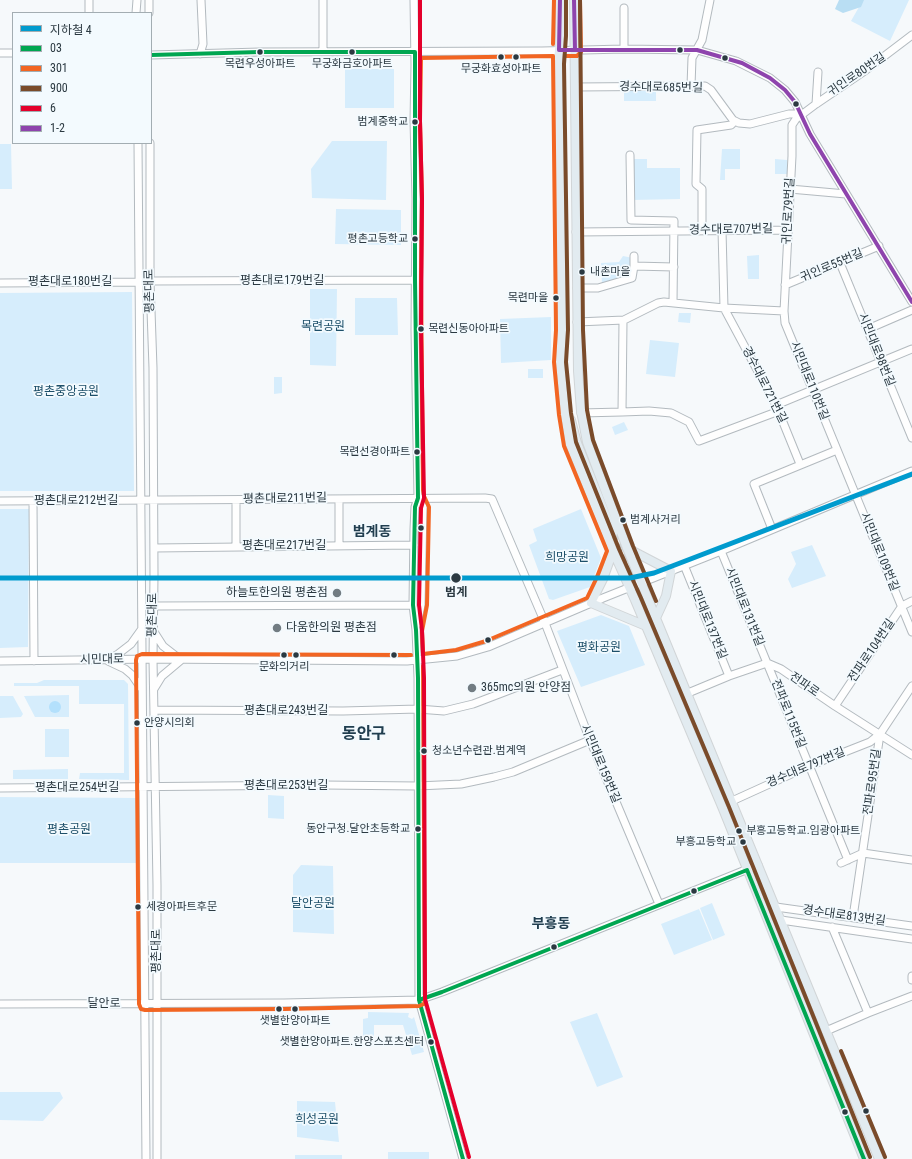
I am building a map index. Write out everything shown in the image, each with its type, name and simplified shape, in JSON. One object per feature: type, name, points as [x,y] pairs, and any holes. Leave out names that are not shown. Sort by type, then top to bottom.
[{"type":"main road","points":[[560,0],[558,64],[562,330],[569,413],[576,443],[615,533],[582,442],[577,412],[574,0]]},
{"type":"main road","points":[[577,326],[581,413],[587,442],[627,548],[879,1159]]},
{"type":"main road","points":[[562,330],[560,362],[565,414],[570,444],[613,551],[723,809]]},
{"type":"main road","points":[[627,548],[671,571],[666,596],[656,618]]},
{"type":"main road","points":[[613,551],[603,579],[591,603],[646,626]]},
{"type":"main road","points":[[727,788],[655,632],[747,870],[864,1159]]},
{"type":"street","points":[[88,0],[89,12]]},
{"type":"street","points":[[137,0],[136,11],[149,11],[149,0]]},
{"type":"street","points":[[200,0],[203,44],[200,54]]},
{"type":"street","points":[[323,0],[323,52]]},
{"type":"street","points":[[414,0],[415,280],[418,498],[415,507],[413,605],[416,630],[418,710],[419,1000],[463,1159]]},
{"type":"street","points":[[691,86],[692,58],[702,40],[710,0]]},
{"type":"street","points":[[624,8],[624,49]]},
{"type":"street","name":"귀인로80번길","points":[[801,114],[866,70],[912,35]]},
{"type":"street","points":[[152,56],[323,52],[624,49],[697,50],[742,63],[770,78],[790,95],[795,102],[810,134],[912,302]]},
{"type":"street","points":[[0,53],[12,53]]},
{"type":"street","points":[[816,104],[818,72]]},
{"type":"street","name":"경수대로685번길","points":[[575,87],[705,86],[711,90],[735,121]]},
{"type":"street","points":[[702,230],[702,189],[696,184],[697,130],[731,125],[735,121],[750,124],[789,114],[801,114]]},
{"type":"street","name":"귀인로79번길","points":[[784,311],[792,125],[801,114]]},
{"type":"street","name":"평촌대로","points":[[138,144],[146,1159]]},
{"type":"street","name":"평촌대로","points":[[150,144],[150,281],[153,368],[154,548],[153,690],[157,885],[157,1159]]},
{"type":"street","points":[[630,155],[631,220],[674,221],[675,231]]},
{"type":"street","points":[[790,189],[846,194]]},
{"type":"street","points":[[722,230],[724,308]]},
{"type":"street","name":"경수대로707번길","points":[[576,232],[788,230]]},
{"type":"street","name":"경수대로707번길","points":[[673,303],[675,231]]},
{"type":"street","name":"귀인로55번길","points":[[785,285],[879,246]]},
{"type":"street","points":[[577,288],[598,288],[632,278],[634,256]]},
{"type":"street","name":"시민대로98번길","points":[[840,262],[912,438]]},
{"type":"street","points":[[634,266],[674,266]]},
{"type":"street","name":"평촌대로179번길","points":[[150,281],[415,280]]},
{"type":"street","name":"평촌대로180번길","points":[[0,283],[140,282]]},
{"type":"street","points":[[577,326],[623,321],[658,302],[724,308],[784,311]]},
{"type":"street","name":"경수대로721번길","points":[[724,308],[778,408],[800,464]]},
{"type":"street","points":[[868,329],[912,310]]},
{"type":"street","name":"시민대로110번길","points":[[784,311],[785,323],[855,494]]},
{"type":"street","points":[[622,412],[623,321]]},
{"type":"street","points":[[581,413],[649,411],[671,413],[689,422],[699,441],[778,408],[813,389],[912,349]]},
{"type":"street","points":[[772,529],[754,484],[837,450]]},
{"type":"street","name":"시민대로","points":[[0,661],[417,660],[457,656],[488,647],[912,471]]},
{"type":"street","name":"시민대로109번길","points":[[855,494],[912,632]]},
{"type":"street","points":[[416,630],[421,605],[423,520],[423,507],[418,498]]},
{"type":"street","name":"평촌대로211번길","points":[[153,501],[418,498],[492,499],[545,623]]},
{"type":"street","points":[[339,499],[339,546]]},
{"type":"street","points":[[236,500],[236,546]]},
{"type":"street","name":"평촌대로212번길","points":[[0,501],[153,501]]},
{"type":"street","points":[[33,501],[34,661]]},
{"type":"street","name":"평촌대로217번길","points":[[154,548],[414,545]]},
{"type":"street","name":"시민대로131번길","points":[[721,551],[767,662]]},
{"type":"street","name":"시민대로137번길","points":[[684,565],[729,676]]},
{"type":"street","name":"전파로104번길","points":[[835,706],[902,606],[912,601]]},
{"type":"street","points":[[154,606],[413,605]]},
{"type":"street","name":"시민대로159번길","points":[[545,623],[590,740],[659,904]]},
{"type":"street","points":[[106,660],[118,654],[131,644],[142,630]]},
{"type":"street","points":[[153,630],[163,646],[181,660],[162,676],[153,690]]},
{"type":"street","points":[[106,660],[120,666],[132,675],[142,691]]},
{"type":"street","points":[[688,693],[767,662]]},
{"type":"street","name":"전파로","points":[[767,662],[781,669],[835,706],[912,755]]},
{"type":"street","name":"전파로115번길","points":[[767,662],[848,860]]},
{"type":"street","name":"평촌대로243번길","points":[[154,710],[444,711],[473,704],[562,670]]},
{"type":"street","points":[[880,734],[912,686]]},
{"type":"street","name":"경수대로797번길","points":[[732,801],[809,766],[870,742],[880,734]]},
{"type":"street","name":"전파로95번길","points":[[853,917],[880,734]]},
{"type":"street","name":"평촌대로253번길","points":[[154,787],[319,785],[418,786],[462,784],[494,778],[513,772],[590,740]]},
{"type":"street","name":"평촌대로254번길","points":[[0,788],[154,787]]},
{"type":"street","points":[[841,863],[863,853],[912,860]]},
{"type":"street","name":"달안로","points":[[0,1004],[157,1004],[419,1000],[758,865]]},
{"type":"street","name":"경수대로813번길","points":[[776,907],[912,926]]},
{"type":"street","name":"경수대로813번길","points":[[781,920],[912,939]]},
{"type":"street","name":"경수대로813번길","points":[[832,927],[868,1013]]},
{"type":"street","points":[[826,1031],[912,996]]},
{"type":"green space","points":[[863,0],[909,0],[890,41],[851,21]]},
{"type":"green space","points":[[345,69],[394,69],[394,108],[345,108]]},
{"type":"green space","points":[[624,87],[656,87],[656,101],[624,101]]},
{"type":"green space","points":[[332,141],[387,141],[386,200],[312,198],[311,169]]},
{"type":"green space","points":[[0,144],[11,144],[12,189],[0,189]]},
{"type":"green space","points":[[722,149],[740,149],[740,169],[725,169],[725,180],[720,180]]},
{"type":"green space","points":[[633,159],[647,159],[647,168],[680,168],[680,199],[632,200]]},
{"type":"green space","points":[[775,159],[787,160],[787,174],[775,174]]},
{"type":"green space","points":[[336,209],[401,210],[401,245],[335,244]]},
{"type":"green space","points":[[759,255],[759,279],[748,279],[747,256]]},
{"type":"green space","points":[[623,256],[633,258],[632,276],[602,284],[601,263],[619,262]]},
{"type":"green space","name":"목련공원","points":[[310,289],[337,289],[336,366],[310,365]]},
{"type":"green space","name":"평촌중앙공원","points":[[132,292],[134,491],[0,491],[0,293]]},
{"type":"green space","points":[[355,298],[397,298],[398,335],[355,335]]},
{"type":"green space","points":[[679,313],[691,313],[690,323],[678,322]]},
{"type":"green space","points":[[551,317],[551,360],[501,363],[500,319]]},
{"type":"green space","points":[[650,340],[679,343],[675,377],[646,374]]},
{"type":"green space","points":[[528,369],[543,369],[543,378],[528,378]]},
{"type":"green space","points":[[274,377],[282,377],[282,393],[274,394]]},
{"type":"green space","points":[[624,422],[628,430],[615,435],[612,427]]},
{"type":"green space","points":[[0,509],[29,509],[28,647],[0,648]]},
{"type":"green space","name":"희망공원","points":[[581,509],[601,558],[590,587],[553,600],[549,599],[529,545],[537,541],[533,529]]},
{"type":"green space","points":[[812,545],[826,576],[792,588],[788,579],[796,564],[791,552]]},
{"type":"green space","name":"평화공원","points":[[601,615],[629,626],[645,665],[581,687],[557,631]]},
{"type":"green space","points":[[44,680],[124,680],[128,684],[129,780],[79,779],[80,773],[124,773],[124,704],[79,704],[79,686],[14,686],[14,683],[37,683]]},
{"type":"green space","points":[[69,695],[69,717],[35,717],[24,696]]},
{"type":"green space","points":[[0,696],[13,696],[23,714],[21,717],[0,718]]},
{"type":"green space","points":[[45,729],[69,729],[69,757],[45,757]]},
{"type":"green space","points":[[68,769],[68,779],[13,779],[13,770]]},
{"type":"green space","points":[[268,795],[284,796],[284,819],[268,818]]},
{"type":"green space","name":"평촌공원","points":[[0,797],[137,798],[137,863],[0,863]]},
{"type":"green space","name":"달안공원","points":[[301,865],[333,866],[334,934],[293,932],[293,875]]},
{"type":"green space","points":[[712,903],[725,935],[713,940],[700,908]]},
{"type":"green space","points":[[699,909],[712,940],[674,955],[661,924]]},
{"type":"green space","points":[[368,1012],[409,1013],[408,1017],[412,1019],[414,1017],[424,1052],[412,1055],[403,1025],[374,1025],[374,1041],[363,1041],[363,1019],[368,1018]]},
{"type":"green space","points":[[597,1013],[623,1077],[597,1087],[570,1022]]},
{"type":"green space","points":[[0,1092],[60,1092],[63,1098],[43,1121],[0,1120]]},
{"type":"green space","name":"희성공원","points":[[297,1101],[335,1102],[339,1142],[297,1137]]},
{"type":"green space","points":[[388,1152],[429,1152],[429,1159],[388,1159]]},
{"type":"green space","points":[[295,1155],[342,1155],[342,1159],[295,1159]]},
{"type":"shaded area","points":[[839,0],[864,0],[861,7],[843,13],[835,9]]},
{"type":"shaded area","points":[[53,701],[57,701],[61,707],[57,713],[53,713],[49,709],[49,705]]},
{"type":"tunnel","points":[[613,533],[647,618]]},
{"type":"tunnel","points":[[648,609],[657,631]]},
{"type":"metro line","name":"4","points":[[0,578],[630,578],[654,573],[912,474]]},
{"type":"transit line","name":"6","points":[[420,0],[420,121],[422,199],[421,330],[424,498],[421,508],[419,605],[422,630],[424,678],[425,999],[469,1157]]},
{"type":"transit line","name":"301","points":[[553,44],[554,0]]},
{"type":"transit line","name":"1-2","points":[[560,0],[559,50],[697,50],[742,63],[770,78],[785,90],[795,102],[810,134],[912,302]]},
{"type":"transit line","name":"900","points":[[566,0],[564,64],[568,330],[566,362],[571,413],[576,442],[619,549],[729,807],[870,1157]]},
{"type":"transit line","name":"1-2","points":[[574,0],[575,50]]},
{"type":"transit line","name":"301","points":[[565,56],[577,56],[581,52],[580,0]]},
{"type":"transit line","name":"900","points":[[580,0],[583,330],[587,410],[593,440],[633,546],[656,601]]},
{"type":"transit line","name":"03","points":[[152,55],[260,52],[415,52]]},
{"type":"transit line","name":"03","points":[[415,52],[415,280],[418,498],[415,507],[413,605],[416,630],[418,678],[419,1000],[463,1159]]},
{"type":"transit line","name":"301","points":[[553,56],[556,330],[554,362],[559,415],[564,446],[607,551],[587,598],[486,641],[456,650],[423,654],[422,631],[427,605],[429,507],[423,490],[421,280],[422,199],[420,121],[421,58],[553,56]]},
{"type":"transit line","name":"301","points":[[411,655],[142,654],[137,656],[139,1004],[141,1009],[284,1009],[419,1006],[424,1004],[423,666]]},
{"type":"transit line","name":"03","points":[[419,1000],[747,870],[864,1159]]},
{"type":"transit line","name":"900","points":[[841,1051],[885,1157]]},
{"type":"place","name":"목련우성아파트","points":[[260,52]]},
{"type":"place","name":"무궁화금호아파트","points":[[352,52]]},
{"type":"place","name":"무궁화효성아파트","points":[[501,57]]},
{"type":"place","name":"범계중학교","points":[[415,122]]},
{"type":"place","name":"평촌고등학교","points":[[415,239]]},
{"type":"place","name":"내촌마을","points":[[582,272]]},
{"type":"place","name":"목련마을","points":[[556,298]]},
{"type":"place","name":"목련신동아아파트","points":[[421,329]]},
{"type":"place","name":"목련선경아파트","points":[[417,452]]},
{"type":"place","name":"범계사거리","points":[[623,520]]},
{"type":"place","name":"범계","points":[[456,578]]},
{"type":"place","name":"하늘토한의원 평촌점","points":[[337,593]]},
{"type":"place","name":"다움한의원 평촌점","points":[[277,628]]},
{"type":"place","name":"문화의거리","points":[[284,655]]},
{"type":"place","name":"365mc의원 안양점","points":[[472,688]]},
{"type":"place","name":"안양시의회","points":[[137,723]]},
{"type":"place","name":"청소년수련관.범계역","points":[[424,751]]},
{"type":"place","name":"동안구청.달안초등학교","points":[[418,829]]},
{"type":"place","name":"부흥고등학교.임광아파트","points":[[739,831]]},
{"type":"place","name":"부흥고등학교","points":[[743,842]]},
{"type":"place","name":"세경아파트후문","points":[[138,907]]},
{"type":"place","name":"샛별한양아파트","points":[[295,1009]]},
{"type":"place","name":"샛별한양아파트.한양스포츠센터","points":[[431,1042]]},
{"type":"district","name":"범계동","points":[[372,532]]},
{"type":"district","name":"동안구","points":[[364,735]]},
{"type":"district","name":"부흥동","points":[[551,924]]}]
